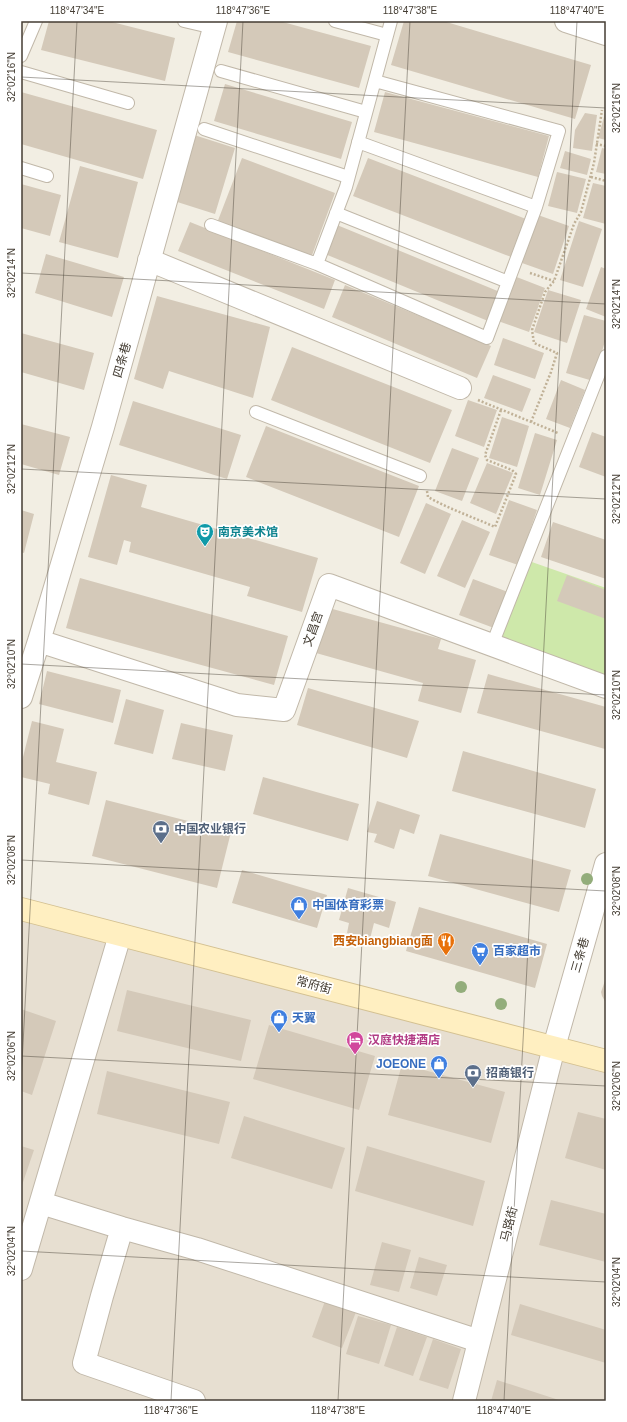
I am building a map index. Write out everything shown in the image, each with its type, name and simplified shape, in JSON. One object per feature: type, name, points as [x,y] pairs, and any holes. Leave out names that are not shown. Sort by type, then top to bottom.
[{"type":"main road","name":"常府街","points":[[21,909],[606,1061]]},
{"type":"street","points":[[566,21],[606,34]]},
{"type":"street","name":"四条巷","points":[[21,697],[103,427],[215,25]]},
{"type":"street","points":[[149,260],[468,394]]},
{"type":"street","name":"文昌宫","points":[[39,641],[237,705],[284,710],[329,585],[606,687]]},
{"type":"street","name":"三条巷","points":[[554,1047],[606,864]]},
{"type":"street","points":[[21,1268],[120,935]]},
{"type":"street","name":"马路街","points":[[464,1401],[554,1047]]},
{"type":"street","points":[[41,1203],[196,1249],[479,1341]]},
{"type":"street","points":[[122,1228],[84,1363],[194,1401]]},
{"type":"lane","points":[[21,54],[36,21]]},
{"type":"lane","points":[[184,21],[215,25]]},
{"type":"lane","points":[[335,21],[387,35]]},
{"type":"lane","points":[[317,264],[348,177],[391,21]]},
{"type":"lane","points":[[221,71],[366,112]]},
{"type":"lane","points":[[21,72],[128,103]]},
{"type":"lane","points":[[211,225],[317,264],[487,338],[536,207],[559,131],[375,81]]},
{"type":"lane","points":[[204,129],[348,177]]},
{"type":"lane","points":[[358,142],[536,207]]},
{"type":"lane","points":[[21,168],[47,176]]},
{"type":"lane","points":[[336,213],[508,282]]},
{"type":"lane","points":[[492,646],[606,356]]},
{"type":"lane","points":[[256,412],[420,476]]},
{"type":"path","points":[[531,422],[557,353],[534,343],[532,330],[545,292],[554,281],[574,224],[581,212],[596,152],[602,110]]},
{"type":"path","points":[[596,144],[606,146]]},
{"type":"path","points":[[590,177],[606,181]]},
{"type":"path","points":[[514,267],[554,281]]},
{"type":"path","points":[[468,394],[573,440]]},
{"type":"path","points":[[420,476],[427,487],[428,497],[495,527],[516,474],[512,470],[487,460],[485,455],[502,410]]},
{"type":"shaded area","points":[[21,909],[606,1061],[606,1401],[21,1401]]},
{"type":"green space","points":[[529,561],[606,588],[606,679],[500,641]]},
{"type":"building","points":[[49,21],[108,21],[175,38],[165,81],[41,50]]},
{"type":"building","points":[[237,21],[279,21],[371,46],[359,88],[228,52]]},
{"type":"building","points":[[404,21],[443,21],[591,65],[575,119],[391,65]]},
{"type":"building","points":[[225,84],[352,122],[341,159],[214,121]]},
{"type":"building","points":[[21,92],[157,130],[143,179],[21,144]]},
{"type":"building","points":[[385,92],[549,136],[538,177],[374,132]]},
{"type":"building","points":[[606,110],[606,140],[598,138]]},
{"type":"building","points":[[585,113],[597,115],[592,151],[573,148],[575,130]]},
{"type":"building","points":[[191,134],[235,148],[215,214],[171,200]]},
{"type":"building","points":[[602,148],[606,149],[606,174],[596,172]]},
{"type":"building","points":[[565,151],[591,159],[587,175],[560,168]]},
{"type":"building","points":[[242,158],[335,193],[311,258],[217,223]]},
{"type":"building","points":[[368,158],[526,219],[511,257],[353,196]]},
{"type":"building","points":[[80,166],[138,182],[118,258],[59,242]]},
{"type":"building","points":[[557,172],[586,179],[577,213],[548,206]]},
{"type":"building","points":[[593,183],[606,186],[606,224],[583,218]]},
{"type":"building","points":[[21,184],[61,195],[50,236],[21,228]]},
{"type":"building","points":[[538,215],[569,226],[553,274],[522,263]]},
{"type":"building","points":[[579,221],[602,229],[583,287],[560,280]]},
{"type":"building","points":[[190,222],[335,280],[324,309],[178,251]]},
{"type":"building","points":[[337,225],[500,292],[488,321],[325,254]]},
{"type":"building","points":[[46,254],[124,277],[112,317],[35,293]]},
{"type":"building","points":[[601,267],[606,269],[606,317],[586,309]]},
{"type":"building","points":[[514,276],[545,288],[529,332],[498,321]]},
{"type":"building","points":[[345,285],[491,346],[477,378],[332,317]]},
{"type":"building","points":[[548,290],[581,300],[567,343],[534,332]]},
{"type":"building","points":[[157,296],[270,327],[253,398],[169,371],[163,389],[134,379]]},
{"type":"building","points":[[584,315],[606,321],[606,338],[593,381],[566,373]]},
{"type":"building","points":[[21,333],[94,353],[84,390],[21,372]]},
{"type":"building","points":[[503,338],[544,353],[535,379],[494,365]]},
{"type":"building","points":[[292,347],[452,410],[430,463],[271,400]]},
{"type":"building","points":[[493,375],[531,389],[522,412],[484,398]]},
{"type":"building","points":[[561,380],[585,390],[570,428],[546,419]]},
{"type":"building","points":[[468,400],[497,410],[484,447],[455,436]]},
{"type":"building","points":[[133,401],[241,435],[227,479],[119,445]]},
{"type":"building","points":[[502,417],[529,426],[517,467],[489,458]]},
{"type":"building","points":[[21,424],[70,437],[59,475],[21,464]]},
{"type":"building","points":[[266,426],[419,486],[399,537],[246,477]]},
{"type":"building","points":[[592,432],[606,437],[606,477],[579,467]]},
{"type":"building","points":[[535,433],[557,440],[540,495],[518,488]]},
{"type":"building","points":[[452,448],[479,458],[462,501],[435,491]]},
{"type":"building","points":[[487,463],[513,473],[496,514],[470,503]]},
{"type":"building","name":"南京美术馆","points":[[111,475],[147,485],[141,507],[318,558],[302,612],[247,596],[250,587],[129,552],[131,542],[124,540],[117,565],[88,557]]},
{"type":"building","points":[[509,500],[537,510],[518,565],[489,555]]},
{"type":"building","points":[[426,503],[451,514],[425,574],[400,563]]},
{"type":"building","points":[[21,510],[34,514],[24,553],[21,552]]},
{"type":"building","points":[[462,520],[490,532],[465,588],[437,576]]},
{"type":"building","points":[[553,522],[606,540],[606,579],[541,557]]},
{"type":"building","points":[[567,575],[606,590],[606,619],[557,601]]},
{"type":"building","points":[[80,578],[288,636],[274,685],[66,628]]},
{"type":"building","points":[[473,579],[508,592],[494,628],[459,615]]},
{"type":"building","points":[[329,608],[441,639],[438,649],[476,660],[461,713],[418,701],[423,683],[316,653]]},
{"type":"building","points":[[47,671],[121,690],[113,723],[39,704]]},
{"type":"building","points":[[488,674],[606,707],[605,749],[477,713]]},
{"type":"building","points":[[308,688],[419,721],[407,758],[297,725]]},
{"type":"building","points":[[126,699],[164,710],[153,754],[114,744]]},
{"type":"building","points":[[32,721],[64,729],[56,762],[97,772],[89,805],[48,794],[50,784],[21,777],[21,765]]},
{"type":"building","points":[[181,723],[233,735],[225,771],[172,759]]},
{"type":"building","points":[[463,751],[596,789],[585,828],[452,791]]},
{"type":"building","points":[[263,777],[359,804],[348,841],[253,814]]},
{"type":"building","name":"中国农业银行","points":[[106,800],[231,832],[217,888],[92,856]]},
{"type":"building","points":[[377,801],[420,815],[414,834],[400,829],[394,849],[374,842],[377,834],[367,832]]},
{"type":"building","points":[[440,834],[571,870],[559,912],[428,876]]},
{"type":"building","points":[[242,870],[327,895],[317,928],[232,903]]},
{"type":"building","points":[[348,888],[396,902],[389,928],[374,923],[370,939],[347,933],[349,923],[339,920]]},
{"type":"building","points":[[419,907],[547,944],[535,988],[406,951]]},
{"type":"building","points":[[606,978],[606,1003],[601,992]]},
{"type":"building","points":[[127,990],[251,1020],[241,1061],[117,1031]]},
{"type":"building","points":[[21,1009],[56,1021],[32,1095],[21,1091]]},
{"type":"building","points":[[269,1025],[375,1056],[359,1110],[253,1079]]},
{"type":"building","points":[[402,1064],[505,1092],[491,1143],[388,1115]]},
{"type":"building","points":[[107,1071],[230,1102],[219,1144],[97,1114]]},
{"type":"building","points":[[578,1112],[606,1119],[606,1170],[565,1158]]},
{"type":"building","points":[[244,1116],[345,1148],[332,1189],[231,1158]]},
{"type":"building","points":[[21,1146],[34,1150],[21,1188]]},
{"type":"building","points":[[367,1146],[485,1181],[473,1226],[355,1191]]},
{"type":"building","points":[[551,1200],[606,1214],[606,1262],[539,1245]]},
{"type":"building","points":[[382,1242],[411,1250],[399,1292],[370,1285]]},
{"type":"building","points":[[419,1257],[447,1265],[437,1296],[410,1288]]},
{"type":"building","points":[[325,1301],[356,1312],[342,1348],[312,1337]]},
{"type":"building","points":[[520,1304],[606,1330],[606,1363],[511,1335]]},
{"type":"building","points":[[358,1316],[391,1325],[379,1364],[346,1354]]},
{"type":"building","points":[[397,1327],[427,1337],[413,1376],[384,1366]]},
{"type":"building","points":[[433,1339],[461,1349],[448,1389],[419,1380]]},
{"type":"building","points":[[497,1380],[562,1401],[491,1401]]},
{"type":"place","name":"南京美术馆","points":[[205,547]]},
{"type":"place","name":"中国农业银行","points":[[161,844]]},
{"type":"place","name":"中国体育彩票","points":[[299,920]]},
{"type":"place","name":"西安biangbiang面","points":[[446,956]]},
{"type":"place","name":"百家超市","points":[[480,966]]},
{"type":"place","name":"天翼","points":[[279,1033]]},
{"type":"place","name":"汉庭快捷酒店","points":[[355,1055]]},
{"type":"place","name":"JOEONE","points":[[439,1079]]},
{"type":"place","name":"招商银行","points":[[473,1088]]}]
